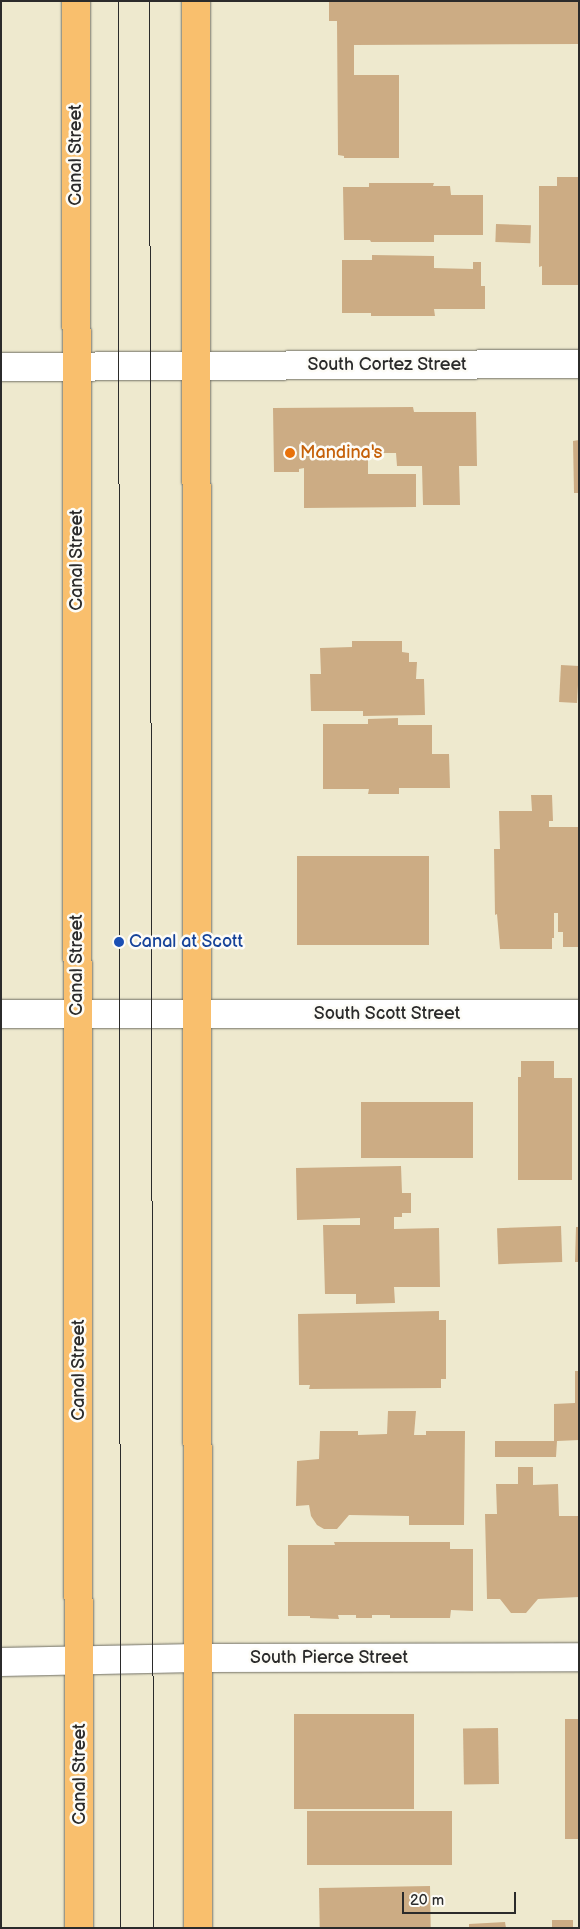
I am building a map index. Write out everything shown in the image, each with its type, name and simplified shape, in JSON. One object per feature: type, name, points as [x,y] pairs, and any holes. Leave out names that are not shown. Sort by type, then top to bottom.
[{"type":"main road","name":"Canal Street","points":[[76,1],[79,1928]]},
{"type":"main road","points":[[196,1],[198,1928]]},
{"type":"street","name":"South Cortez Street","points":[[1,367],[579,364]]},
{"type":"street","name":"South Scott Street","points":[[1,1014],[579,1014]]},
{"type":"street","name":"South Pierce Street","points":[[1,1662],[80,1662],[197,1658],[579,1657]]},
{"type":"building","points":[[329,1],[579,1],[579,44],[354,45],[354,75],[399,75],[399,158],[344,158],[344,156],[338,155],[337,21],[329,21]]},
{"type":"building","points":[[557,177],[579,177],[579,285],[542,285],[542,266],[539,267],[539,186],[557,186]]},
{"type":"building","points":[[369,183],[434,183],[433,186],[450,186],[451,195],[483,195],[483,235],[434,235],[434,242],[344,240],[343,187],[369,187]]},
{"type":"building","points":[[496,224],[531,225],[530,243],[495,242]]},
{"type":"building","points":[[372,255],[434,256],[434,268],[473,269],[473,262],[481,262],[481,286],[485,286],[485,309],[434,309],[435,316],[371,316],[371,313],[342,313],[342,260],[372,260]]},
{"type":"building","points":[[413,407],[414,412],[476,412],[477,466],[459,466],[460,505],[423,505],[422,466],[397,466],[396,453],[368,453],[368,474],[416,474],[416,507],[304,508],[304,468],[299,469],[299,472],[274,472],[273,408]]},
{"type":"building","points":[[579,440],[579,493],[574,493],[573,441]]},
{"type":"building","points":[[352,641],[402,641],[402,652],[409,653],[409,662],[417,662],[416,679],[424,679],[425,715],[363,716],[363,711],[311,711],[310,674],[321,674],[320,648],[352,647]]},
{"type":"building","points":[[561,665],[579,666],[577,703],[559,702]]},
{"type":"building","points":[[398,718],[398,725],[432,725],[432,754],[449,754],[450,788],[399,788],[399,794],[368,794],[369,789],[323,789],[323,724],[368,724],[368,719]]},
{"type":"building","points":[[531,795],[552,795],[553,821],[549,821],[549,827],[579,827],[579,947],[563,947],[563,932],[558,932],[558,913],[554,913],[552,949],[500,949],[497,914],[495,915],[494,849],[500,849],[499,811],[532,811]]},
{"type":"building","points":[[297,856],[429,856],[429,945],[297,945]]},
{"type":"building","points":[[521,1061],[554,1061],[554,1078],[572,1078],[572,1180],[518,1180],[518,1077],[521,1077]]},
{"type":"building","points":[[361,1102],[473,1102],[473,1158],[361,1158]]},
{"type":"building","points":[[401,1166],[402,1193],[411,1193],[411,1213],[402,1213],[402,1217],[394,1217],[394,1229],[439,1228],[440,1287],[394,1287],[395,1303],[356,1304],[356,1294],[325,1294],[323,1225],[360,1225],[360,1218],[297,1220],[296,1168]]},
{"type":"building","points":[[561,1226],[562,1262],[498,1264],[497,1228]]},
{"type":"building","points":[[576,1227],[579,1227],[579,1262],[575,1262]]},
{"type":"building","points":[[439,1311],[439,1320],[446,1320],[446,1379],[441,1379],[441,1388],[309,1389],[310,1385],[299,1385],[298,1314]]},
{"type":"building","points":[[575,1371],[579,1371],[579,1440],[557,1441],[556,1457],[495,1457],[495,1441],[554,1441],[554,1404],[575,1403]]},
{"type":"building","points":[[388,1411],[416,1411],[414,1435],[426,1435],[426,1431],[465,1431],[464,1525],[409,1525],[409,1516],[349,1515],[337,1529],[324,1529],[317,1525],[311,1516],[309,1505],[296,1506],[297,1461],[319,1459],[320,1431],[358,1431],[358,1435],[387,1434]]},
{"type":"building","points":[[518,1467],[533,1467],[533,1485],[558,1484],[559,1516],[579,1516],[579,1597],[538,1599],[526,1613],[511,1613],[500,1599],[487,1599],[485,1514],[497,1514],[496,1484],[518,1484]]},
{"type":"building","points":[[334,1542],[450,1542],[450,1549],[473,1549],[473,1611],[451,1610],[450,1618],[390,1618],[390,1615],[372,1615],[372,1618],[356,1618],[356,1615],[338,1615],[339,1619],[288,1616],[288,1545],[335,1545]]},
{"type":"building","points":[[294,1714],[414,1714],[414,1809],[294,1809]]},
{"type":"building","points":[[565,1719],[579,1719],[579,1839],[565,1839]]},
{"type":"building","points":[[498,1728],[499,1784],[464,1785],[463,1729]]},
{"type":"building","points":[[307,1811],[452,1811],[452,1865],[307,1865]]},
{"type":"building","points":[[430,1886],[431,1928],[320,1928],[319,1888]]},
{"type":"building","points":[[552,1920],[573,1920],[573,1928],[552,1928]]},
{"type":"building","points":[[505,1922],[506,1928],[469,1928],[469,1924]]},
{"type":"tram line","points":[[118,1],[120,1928]]},
{"type":"tram line","points":[[149,1],[153,1928]]},
{"type":"place","name":"Mandina's","points":[[290,453]]},
{"type":"place","name":"Canal at Scott","points":[[119,942]]}]
